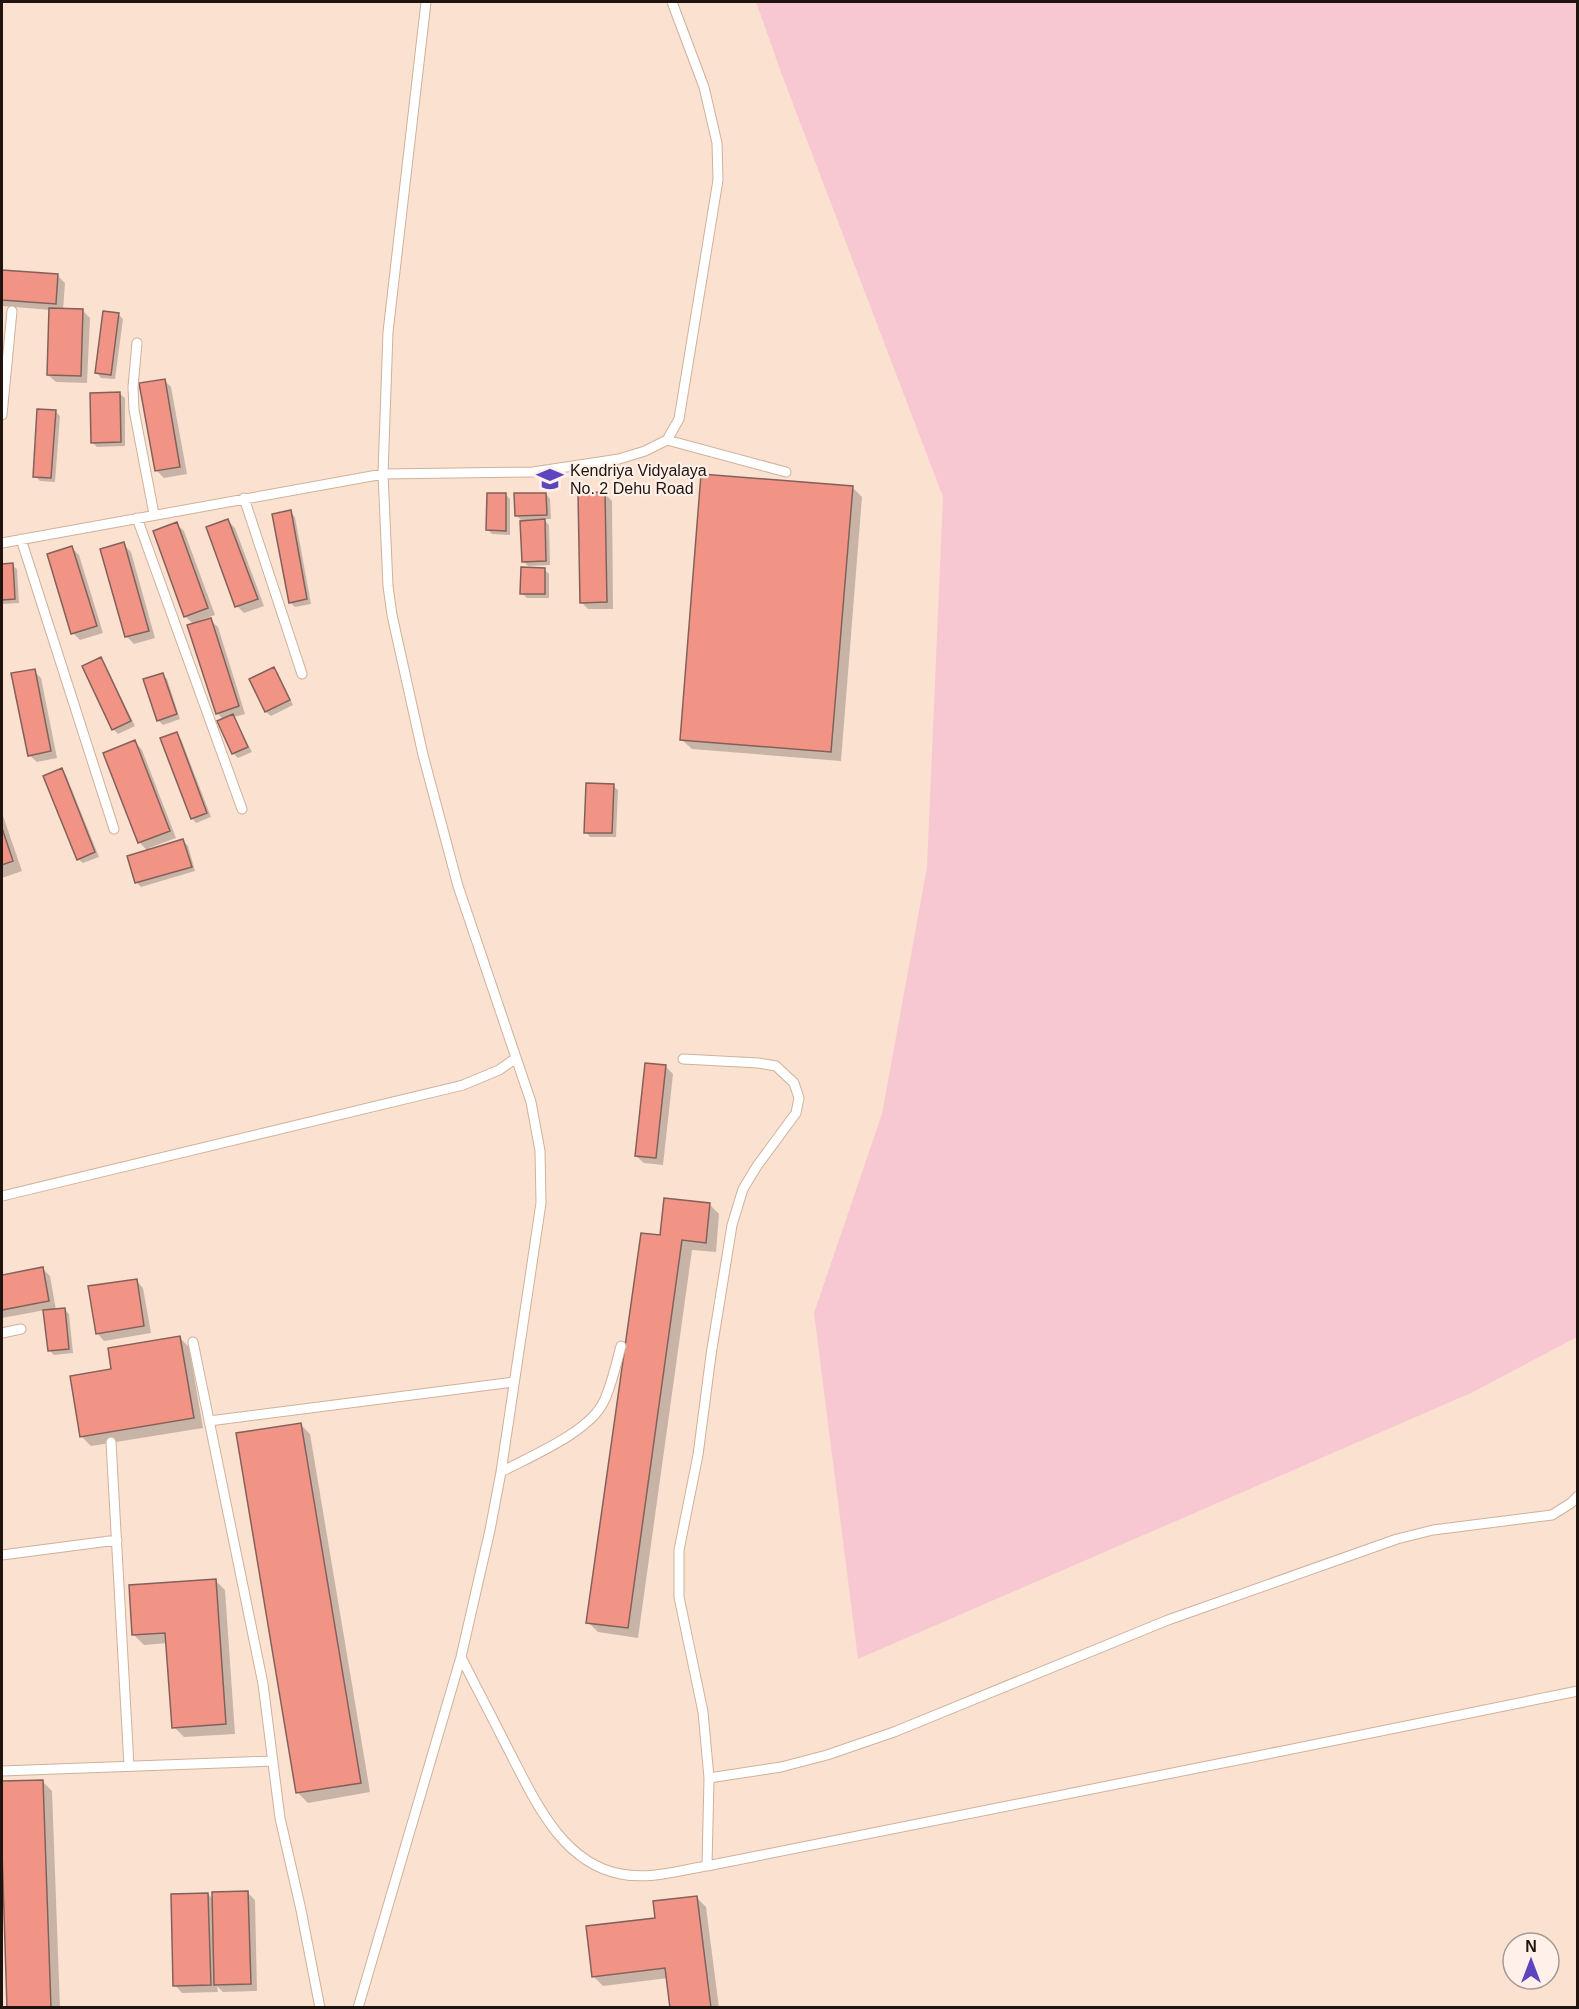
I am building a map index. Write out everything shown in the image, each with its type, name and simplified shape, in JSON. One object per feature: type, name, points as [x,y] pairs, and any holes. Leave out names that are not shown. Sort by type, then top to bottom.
[{"type":"lane","points":[[358,2007],[461,1657],[501,1472],[541,1203],[540,1151],[531,1102],[458,886],[423,755],[392,615],[385,552],[382,474],[388,332],[426,2]]},
{"type":"lane","points":[[2,543],[382,474],[533,472],[619,459],[645,451],[667,440],[679,419],[718,180],[717,143],[704,87],[672,2]]},
{"type":"lane","points":[[2,415],[12,311]]},
{"type":"lane","points":[[137,344],[133,387],[134,410],[154,514]]},
{"type":"lane","points":[[667,440],[786,472]]},
{"type":"lane","points":[[244,498],[302,674]]},
{"type":"lane","points":[[137,518],[242,809]]},
{"type":"lane","points":[[21,539],[114,829]]},
{"type":"lane","points":[[2,1196],[463,1085],[499,1070],[516,1058]]},
{"type":"lane","points":[[683,1059],[776,1066],[794,1083],[799,1098],[796,1113],[785,1131],[743,1188],[732,1225],[698,1455],[679,1550],[679,1597],[703,1712],[709,1778],[707,1866]]},
{"type":"lane","points":[[2,1333],[21,1329]]},
{"type":"lane","points":[[194,1342],[263,1684],[280,1818],[320,2007]]},
{"type":"lane","points":[[501,1472],[579,1430],[591,1418],[603,1403],[621,1346]]},
{"type":"lane","points":[[209,1421],[514,1383]]},
{"type":"lane","points":[[111,1442],[129,1766]]},
{"type":"lane","points":[[709,1778],[781,1767],[827,1755],[894,1732],[1168,1620],[1397,1539],[1433,1530],[1552,1515],[1578,1496]]},
{"type":"lane","points":[[2,1555],[117,1540]]},
{"type":"lane","points":[[461,1657],[534,1799],[564,1841],[584,1858],[605,1870],[624,1875],[650,1875],[707,1866],[1366,1736],[1578,1691]]},
{"type":"lane","points":[[2,1771],[273,1761]]},
{"type":"shaded area","points":[[756,2],[1577,2],[1577,1337],[1471,1393],[858,1659],[814,1313],[882,1114],[927,867],[943,497]]},
{"type":"building","points":[[2,270],[58,274],[56,304],[2,300]]},
{"type":"building","points":[[49,308],[83,309],[81,376],[47,375]]},
{"type":"building","points":[[103,311],[119,313],[111,375],[95,373]]},
{"type":"building","points":[[165,379],[180,467],[155,471],[139,383]]},
{"type":"building","points":[[120,392],[121,442],[91,443],[90,393]]},
{"type":"building","points":[[37,409],[56,410],[51,478],[33,477]]},
{"type":"building","points":[[701,474],[853,486],[831,752],[680,740]]},
{"type":"building","points":[[605,492],[607,602],[580,603],[578,493]]},
{"type":"building","points":[[487,493],[506,493],[506,531],[486,530]]},
{"type":"building","points":[[514,493],[546,493],[547,515],[515,516]]},
{"type":"building","points":[[291,510],[307,599],[289,603],[272,514]]},
{"type":"building","points":[[228,519],[258,599],[235,607],[206,527]]},
{"type":"building","points":[[545,519],[546,561],[522,562],[520,521]]},
{"type":"building","points":[[177,522],[208,608],[184,617],[153,531]]},
{"type":"building","points":[[124,542],[149,631],[125,637],[100,549]]},
{"type":"building","points":[[72,546],[97,626],[71,634],[47,554]]},
{"type":"building","points":[[13,563],[15,599],[2,600],[2,564]]},
{"type":"building","points":[[521,567],[545,568],[545,594],[520,594]]},
{"type":"building","points":[[211,618],[239,706],[216,714],[187,625]]},
{"type":"building","points":[[101,657],[131,721],[112,730],[82,666]]},
{"type":"building","points":[[274,667],[290,700],[265,712],[249,679]]},
{"type":"building","points":[[35,669],[51,751],[28,756],[11,673]]},
{"type":"building","points":[[163,673],[177,714],[157,721],[143,679]]},
{"type":"building","points":[[233,714],[248,747],[232,754],[217,721]]},
{"type":"building","points":[[177,732],[207,813],[191,819],[160,738]]},
{"type":"building","points":[[135,740],[170,831],[138,843],[103,753]]},
{"type":"building","points":[[62,768],[95,852],[77,860],[43,776]]},
{"type":"building","points":[[586,783],[614,784],[612,833],[584,833]]},
{"type":"building","points":[[2,828],[13,861],[2,865]]},
{"type":"building","points":[[183,839],[192,867],[135,883],[127,856]]},
{"type":"building","points":[[645,1063],[666,1065],[656,1158],[635,1156]]},
{"type":"building","points":[[664,1198],[710,1203],[706,1243],[682,1240],[628,1628],[586,1623],[641,1233],[660,1235]]},
{"type":"building","points":[[43,1267],[49,1301],[2,1310],[2,1275]]},
{"type":"building","points":[[137,1279],[144,1326],[96,1334],[88,1286]]},
{"type":"building","points":[[65,1308],[69,1349],[48,1351],[43,1310]]},
{"type":"building","points":[[180,1336],[194,1418],[80,1437],[70,1376],[111,1369],[108,1348]]},
{"type":"building","points":[[301,1423],[361,1783],[296,1793],[236,1433]]},
{"type":"building","points":[[216,1579],[226,1724],[172,1728],[165,1633],[132,1635],[129,1585]]},
{"type":"building","points":[[43,1780],[51,2008],[7,2008],[2,1781]]},
{"type":"building","points":[[248,1891],[251,1984],[214,1985],[212,1892]]},
{"type":"building","points":[[208,1893],[211,1985],[173,1986],[171,1894]]},
{"type":"building","points":[[697,1896],[711,2008],[670,2008],[665,1968],[592,1977],[586,1926],[655,1918],[653,1901]]},
{"type":"place","name":"Kendriya Vidyalaya No. 2 Dehu Road","points":[[550,479]]}]
